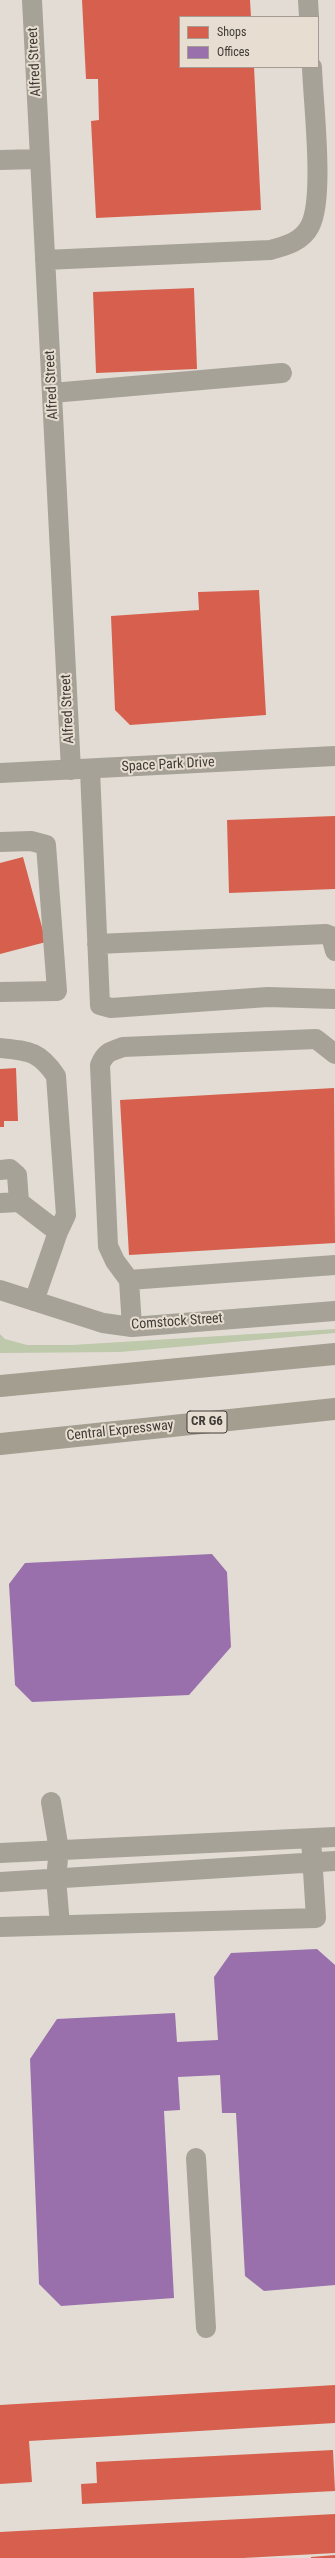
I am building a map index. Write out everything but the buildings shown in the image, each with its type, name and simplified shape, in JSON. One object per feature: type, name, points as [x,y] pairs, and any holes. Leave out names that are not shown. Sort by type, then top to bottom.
[{"type":"highway","points":[[0,1386],[335,1354]]},
{"type":"highway","name":"Central Expressway","points":[[0,1444],[335,1409]]},
{"type":"street","name":"Alfred Street","points":[[32,0],[52,393],[80,770],[97,944],[100,1005],[110,1008],[268,997],[335,999]]},
{"type":"street","points":[[308,0],[309,16]]},
{"type":"street","points":[[45,260],[270,250],[294,244],[310,227],[316,207],[317,174],[312,68]]},
{"type":"street","points":[[0,160],[40,159]]},
{"type":"street","points":[[52,393],[282,373]]},
{"type":"street","name":"Space Park Drive","points":[[0,773],[335,756]]},
{"type":"street","points":[[0,842],[31,841],[46,845],[57,991],[0,992]]},
{"type":"street","points":[[97,944],[326,934],[331,936],[335,951]]},
{"type":"street","points":[[132,1327],[129,1280],[114,1261],[108,1246],[100,1065],[108,1052],[123,1047],[316,1039],[335,1054]]},
{"type":"street","points":[[0,1048],[25,1051],[45,1060],[56,1076],[66,1215],[58,1232],[34,1301]]},
{"type":"street","points":[[0,1170],[10,1169],[17,1175],[9,1202],[58,1232]]},
{"type":"street","points":[[129,1280],[335,1265]]},
{"type":"street","name":"Comstock Street","points":[[0,1290],[103,1323],[132,1327],[335,1311]]},
{"type":"street","points":[[51,1802],[59,1850],[56,1878],[60,1925]]},
{"type":"street","points":[[0,1853],[335,1837]]},
{"type":"street","points":[[0,1927],[316,1918],[311,1839]]},
{"type":"street","points":[[0,1882],[335,1861]]},
{"type":"street","points":[[196,2158],[206,2328]]},
{"type":"green space","points":[[335,1329],[335,1333],[120,1352],[0,1353],[0,1334],[5,1339],[27,1345],[72,1345]]}]
